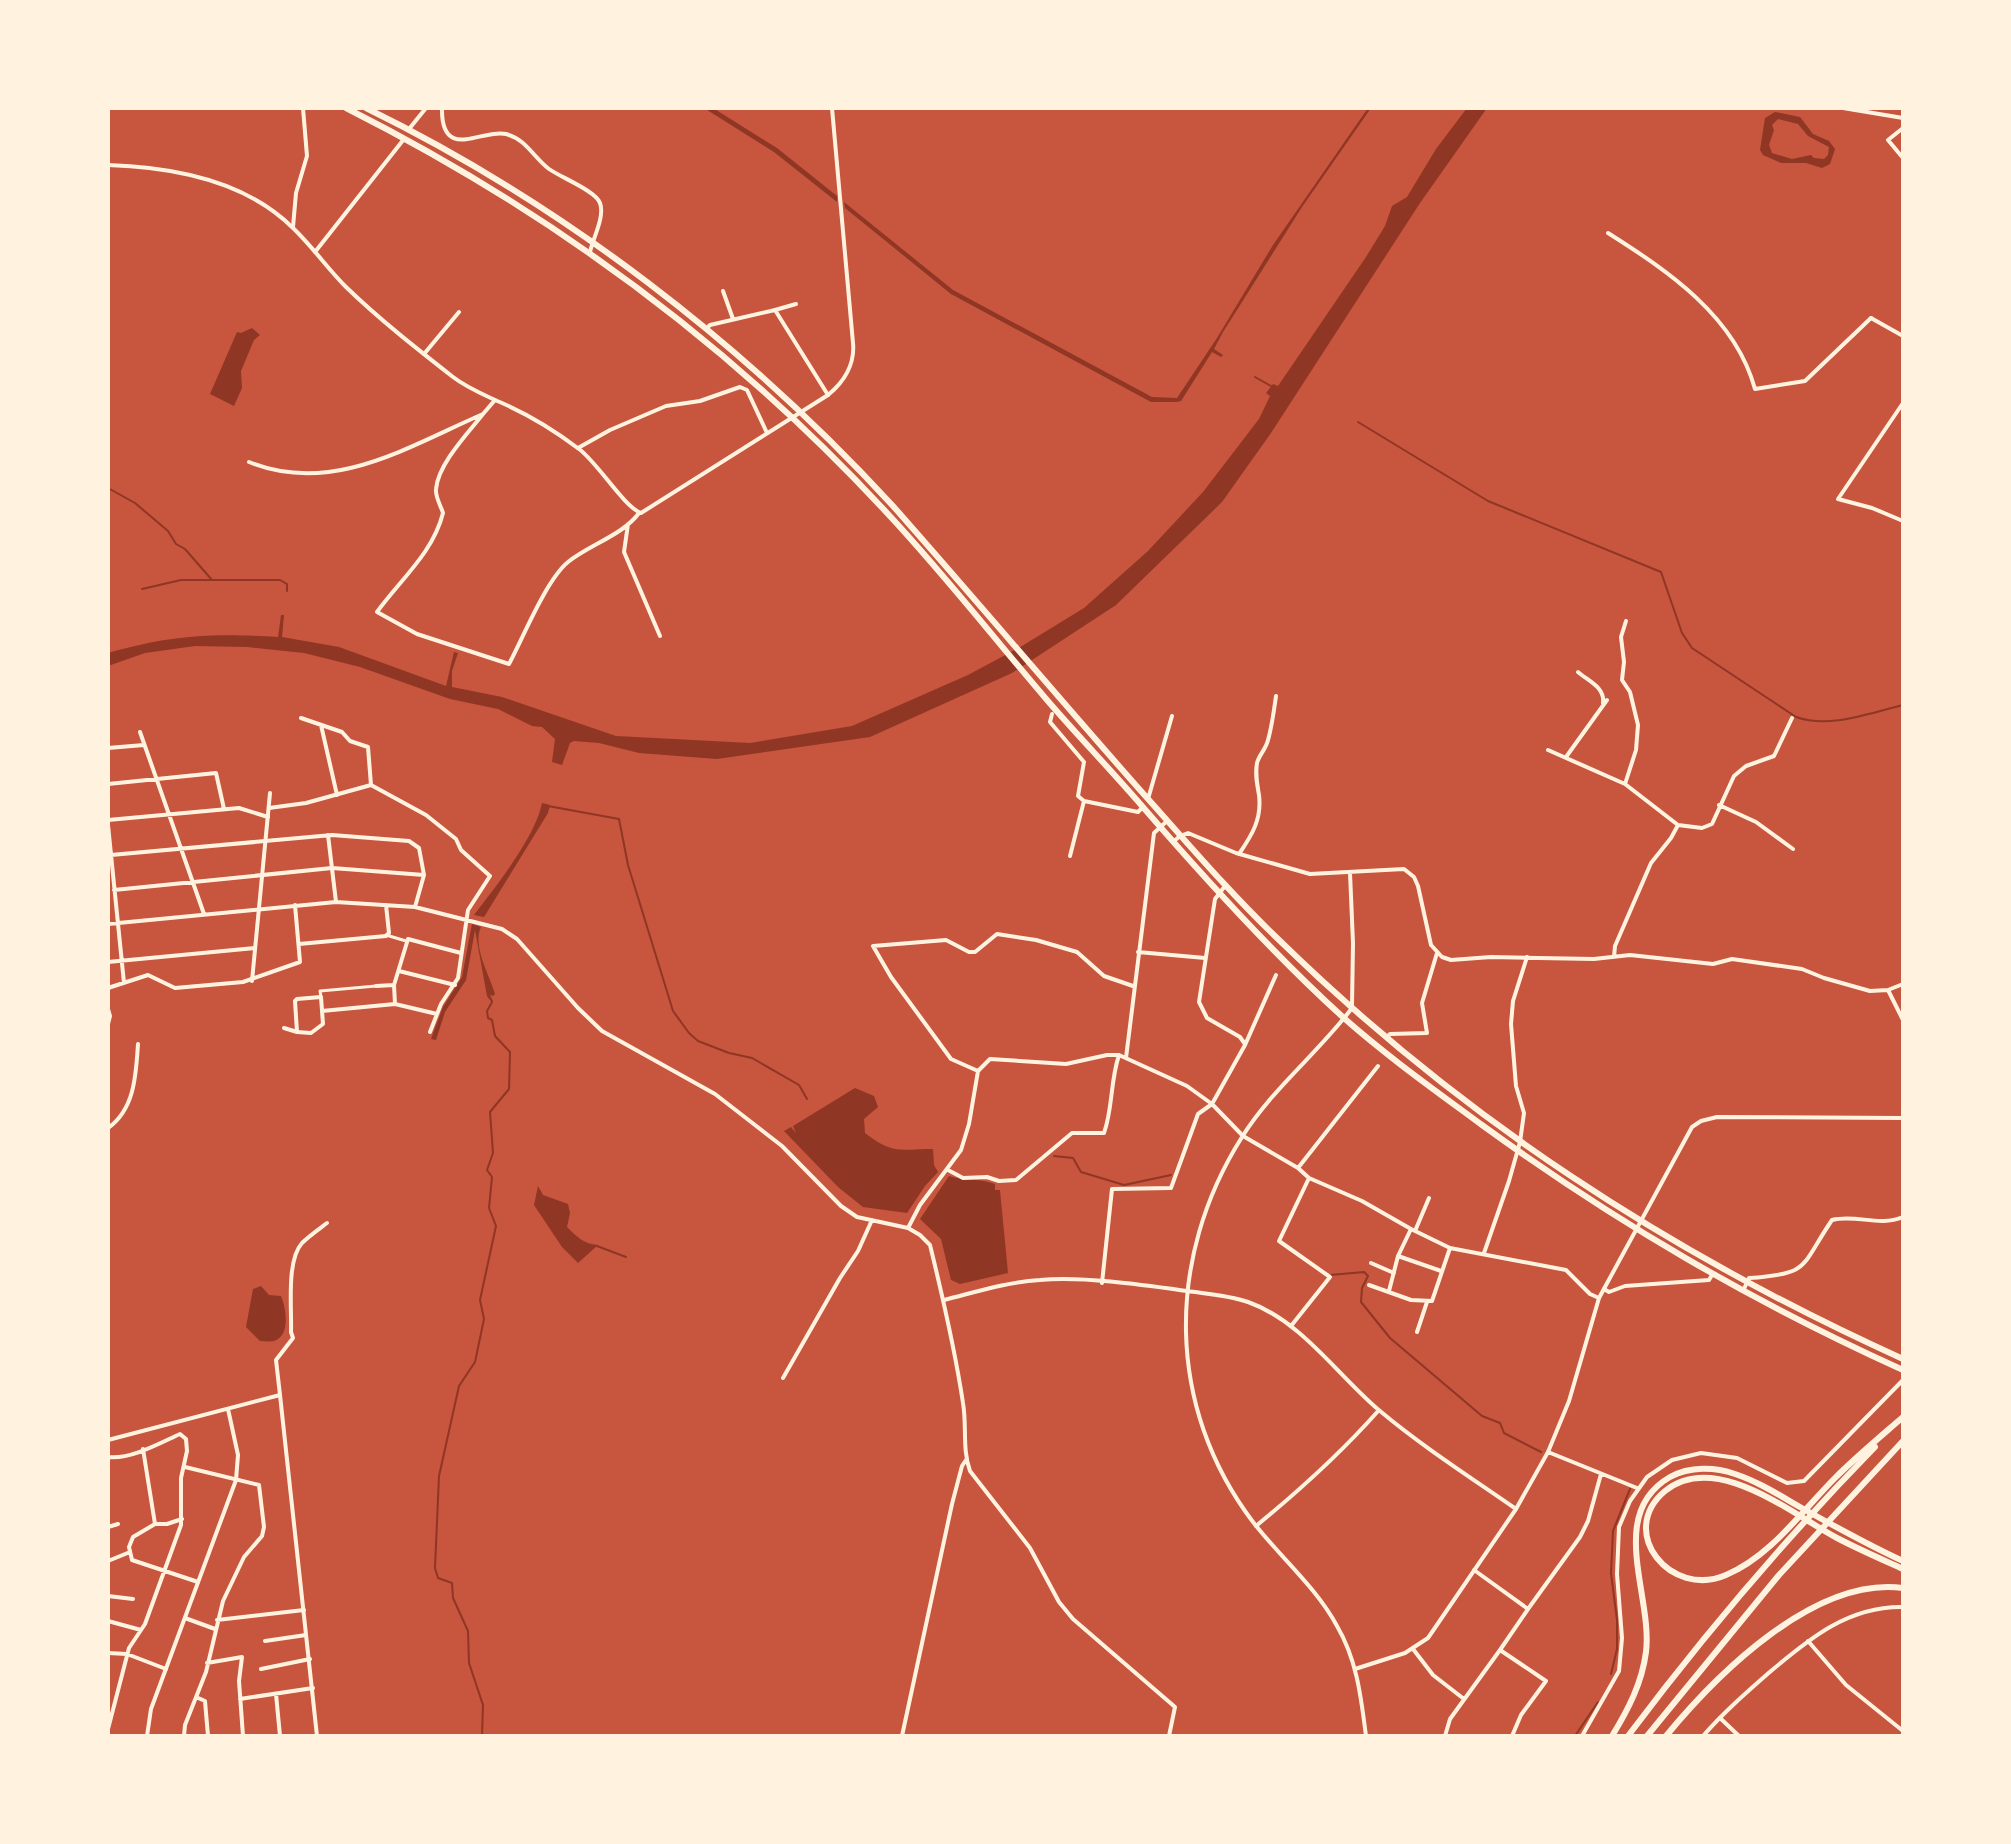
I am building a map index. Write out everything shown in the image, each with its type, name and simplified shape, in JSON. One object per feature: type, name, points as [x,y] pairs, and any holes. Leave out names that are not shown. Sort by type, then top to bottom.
[{"type":"highway","points":[[346,108],[480,180],[590,252],[691,328],[792,418],[885,510],[1173,842],[1352,1008],[1448,1088],[1638,1226],[1746,1283],[1903,1359]]},
{"type":"highway","points":[[366,108],[409,129],[496,180],[592,243],[706,329],[801,413],[866,477],[1180,836],[1222,889],[1344,1018],[1517,1150],[1712,1275],[1903,1370]]},
{"type":"highway","points":[[1903,1418],[1837,1476],[1772,1543],[1729,1575],[1703,1581],[1678,1576],[1659,1561],[1648,1538],[1648,1522],[1657,1500],[1668,1489],[1690,1479],[1714,1478],[1736,1483],[1794,1509],[1845,1533],[1903,1561]]},
{"type":"highway","points":[[1628,1736],[1687,1659],[1766,1566],[1903,1418]]},
{"type":"highway","points":[[1647,1736],[1779,1575],[1903,1441]]},
{"type":"highway","points":[[1612,1736],[1637,1689],[1646,1652],[1646,1622],[1636,1541],[1641,1509],[1651,1493],[1676,1474],[1708,1469],[1751,1480],[1839,1539],[1903,1569]]},
{"type":"highway","points":[[1666,1736],[1732,1666],[1800,1616],[1855,1591],[1903,1588]]},
{"type":"street","points":[[293,227],[296,193],[307,156],[303,108]]},
{"type":"street","points":[[409,129],[426,108]]},
{"type":"street","points":[[442,108],[445,128],[455,138],[465,141],[504,133],[513,136],[550,170],[597,198],[601,209],[590,252]]},
{"type":"street","points":[[496,400],[453,451],[437,485],[436,497],[443,513],[423,557],[377,612],[417,634],[509,664],[537,609],[566,564],[628,524],[639,513],[650,509],[828,395],[845,376],[854,352],[832,108]]},
{"type":"street","points":[[1843,108],[1903,118]]},
{"type":"street","points":[[1903,128],[1888,140],[1903,158]]},
{"type":"street","points":[[314,252],[405,137]]},
{"type":"street","points":[[108,165],[139,166],[228,186],[254,199],[293,227],[376,315],[467,387],[549,428],[578,448],[630,507],[639,513]]},
{"type":"street","points":[[1608,233],[1666,272],[1710,312],[1740,352],[1755,389],[1805,381],[1871,318],[1903,336]]},
{"type":"street","points":[[723,291],[733,319]]},
{"type":"street","points":[[706,329],[710,325],[796,304]]},
{"type":"street","points":[[775,310],[828,395]]},
{"type":"street","points":[[424,354],[459,312]]},
{"type":"street","points":[[578,448],[610,430],[666,406],[708,399],[740,387],[747,390],[767,434]]},
{"type":"street","points":[[1903,403],[1838,499],[1903,521]]},
{"type":"street","points":[[249,462],[270,471],[290,474],[381,461],[483,414]]},
{"type":"street","points":[[628,524],[624,552],[660,636]]},
{"type":"street","points":[[1625,784],[1633,762],[1638,725],[1635,705],[1622,680],[1624,662],[1621,637],[1626,621]]},
{"type":"street","points":[[1578,672],[1601,689],[1604,696],[1602,705]]},
{"type":"street","points":[[1239,854],[1253,834],[1259,816],[1259,793],[1255,780],[1258,759],[1267,744],[1276,696]]},
{"type":"street","points":[[1566,757],[1607,700]]},
{"type":"street","points":[[1052,714],[1050,722],[1084,762],[1078,796],[1084,801],[1138,812],[1148,799],[1172,716]]},
{"type":"street","points":[[301,718],[342,732],[350,741],[368,747],[371,785]]},
{"type":"street","points":[[1548,750],[1625,784],[1678,825],[1708,827],[1740,769],[1774,756],[1792,718]]},
{"type":"street","points":[[321,725],[337,795]]},
{"type":"street","points":[[140,732],[204,914]]},
{"type":"street","points":[[108,748],[144,745]]},
{"type":"street","points":[[108,784],[216,773],[224,809]]},
{"type":"street","points":[[269,808],[306,803],[371,785],[426,815],[456,839],[461,850],[490,876],[468,910],[458,978],[430,1032]]},
{"type":"street","points":[[252,981],[270,793]]},
{"type":"street","points":[[1070,856],[1084,801]]},
{"type":"street","points":[[1719,805],[1756,822],[1793,849]]},
{"type":"street","points":[[124,983],[108,822],[239,808],[268,817]]},
{"type":"street","points":[[1126,1058],[1154,833],[1167,821]]},
{"type":"street","points":[[1614,957],[1615,946],[1651,863],[1678,825]]},
{"type":"street","points":[[1173,842],[1188,833],[1239,854],[1310,874],[1398,868],[1410,872],[1418,886],[1428,938],[1442,957],[1459,961],[1491,957],[1594,959],[1630,955],[1713,964],[1732,959],[1802,969],[1870,991],[1888,990],[1903,984]]},
{"type":"street","points":[[111,855],[328,835],[409,841],[419,848],[424,875],[415,907]]},
{"type":"street","points":[[328,835],[336,902]]},
{"type":"street","points":[[114,890],[332,868],[424,875]]},
{"type":"street","points":[[1350,873],[1352,1008],[1243,1136],[1208,1206],[1195,1246],[1187,1291],[1186,1343],[1197,1411],[1219,1469],[1256,1526],[1330,1614],[1355,1669],[1366,1736]]},
{"type":"street","points":[[1222,889],[1205,958],[1199,1002],[1207,1018],[1240,1037],[1245,1045]]},
{"type":"street","points":[[108,924],[336,902],[415,907],[509,932],[602,1031],[715,1094],[782,1146],[841,1206],[857,1217],[908,1228],[920,1235],[930,1245],[953,1337],[964,1408],[966,1460],[974,1479],[1030,1548],[1059,1602],[1073,1619],[1175,1707],[1169,1736]]},
{"type":"street","points":[[108,988],[148,975],[175,988],[252,981],[300,962],[295,905]]},
{"type":"street","points":[[386,905],[389,933],[386,935]]},
{"type":"street","points":[[978,1071],[951,1059],[891,977],[873,946],[946,940],[975,952],[997,934],[1016,936],[1077,952],[1104,976],[1133,986]]},
{"type":"street","points":[[299,944],[386,935],[461,953]]},
{"type":"street","points":[[395,1004],[394,985],[408,941]]},
{"type":"street","points":[[108,962],[255,948]]},
{"type":"street","points":[[1138,952],[1205,958]]},
{"type":"street","points":[[1386,1038],[1390,1034],[1427,1033],[1422,1003],[1437,953]]},
{"type":"street","points":[[1484,1254],[1502,1206],[1520,1142],[1524,1113],[1516,1086],[1512,1008],[1527,957]]},
{"type":"street","points":[[399,971],[455,985]]},
{"type":"street","points":[[1102,1283],[1112,1189],[1171,1188],[1198,1114],[1212,1104],[1245,1045],[1276,975]]},
{"type":"street","points":[[284,1028],[311,1033],[319,1029],[323,1024],[320,991],[394,985]]},
{"type":"street","points":[[1888,990],[1903,1020]]},
{"type":"street","points":[[297,1032],[295,1001],[321,997]]},
{"type":"street","points":[[322,1011],[395,1004],[437,1014]]},
{"type":"street","points":[[108,1009],[108,1024]]},
{"type":"street","points":[[108,1128],[125,1109],[135,1085],[138,1044]]},
{"type":"street","points":[[908,1228],[920,1205],[948,1170],[963,1144],[978,1071],[990,1059],[1066,1064],[1119,1055],[1187,1086],[1212,1104],[1243,1136],[1298,1168],[1309,1178],[1362,1201],[1450,1248],[1566,1270],[1590,1294],[1599,1298]]},
{"type":"street","points":[[948,1170],[963,1178],[1016,1180],[1072,1133],[1104,1133],[1111,1111],[1110,1088],[1119,1055]]},
{"type":"street","points":[[1298,1168],[1378,1066]]},
{"type":"street","points":[[1355,1669],[1413,1649],[1433,1633],[1516,1509],[1548,1452],[1569,1401],[1599,1298],[1687,1132],[1701,1121],[1713,1117],[1903,1118]]},
{"type":"street","points":[[1291,1326],[1330,1277],[1279,1241],[1309,1178]]},
{"type":"street","points":[[1389,1292],[1398,1256],[1429,1198]]},
{"type":"street","points":[[1743,1292],[1749,1278],[1788,1274],[1801,1267],[1832,1220],[1847,1218],[1885,1222],[1903,1217]]},
{"type":"street","points":[[783,1378],[858,1251],[872,1220]]},
{"type":"street","points":[[317,1736],[276,1360],[293,1338],[292,1275],[296,1253],[327,1223]]},
{"type":"street","points":[[1369,1285],[1411,1300],[1432,1301],[1450,1248]]},
{"type":"street","points":[[1398,1256],[1442,1271]]},
{"type":"street","points":[[1371,1263],[1394,1273]]},
{"type":"street","points":[[1604,1289],[1609,1292],[1625,1286],[1709,1280],[1712,1275]]},
{"type":"street","points":[[944,1300],[1041,1279],[1187,1291],[1229,1296],[1251,1303],[1291,1326],[1379,1410],[1425,1447],[1516,1509]]},
{"type":"street","points":[[1417,1332],[1427,1302]]},
{"type":"street","points":[[1582,1736],[1619,1671],[1622,1638],[1617,1574],[1619,1527],[1637,1488],[1664,1464],[1679,1457],[1701,1453],[1737,1458],[1787,1483],[1799,1483],[1811,1476],[1903,1380]]},
{"type":"street","points":[[108,1440],[280,1395]]},
{"type":"street","points":[[147,1736],[151,1709],[236,1480],[238,1455],[228,1409]]},
{"type":"street","points":[[1256,1526],[1299,1492],[1379,1410]]},
{"type":"street","points":[[108,1457],[116,1458],[180,1434],[184,1435],[187,1451],[181,1478],[182,1519],[141,1630],[127,1654],[111,1702],[108,1729]]},
{"type":"street","points":[[143,1449],[155,1524]]},
{"type":"street","points":[[1548,1452],[1637,1488]]},
{"type":"street","points":[[902,1736],[952,1504],[966,1460]]},
{"type":"street","points":[[184,1736],[223,1601],[244,1557],[262,1536],[264,1527],[259,1485],[185,1467]]},
{"type":"street","points":[[1445,1736],[1450,1719],[1580,1537],[1588,1521],[1601,1474]]},
{"type":"street","points":[[182,1519],[155,1524],[133,1537],[130,1541],[132,1560],[198,1582]]},
{"type":"street","points":[[108,1527],[118,1524]]},
{"type":"street","points":[[108,1561],[130,1552]]},
{"type":"street","points":[[1474,1570],[1528,1609]]},
{"type":"street","points":[[108,1596],[133,1599]]},
{"type":"street","points":[[1703,1736],[1808,1641],[1827,1628],[1854,1615],[1903,1607]]},
{"type":"street","points":[[217,1620],[304,1610]]},
{"type":"street","points":[[185,1618],[215,1629]]},
{"type":"street","points":[[108,1621],[141,1630]]},
{"type":"street","points":[[265,1641],[307,1635]]},
{"type":"street","points":[[1808,1641],[1846,1685],[1903,1731]]},
{"type":"street","points":[[1413,1649],[1433,1675],[1464,1699]]},
{"type":"street","points":[[1500,1650],[1546,1681],[1521,1715],[1512,1736]]},
{"type":"street","points":[[108,1653],[127,1654],[166,1669]]},
{"type":"street","points":[[207,1663],[242,1657],[239,1681],[243,1736]]},
{"type":"street","points":[[261,1669],[310,1659]]},
{"type":"street","points":[[240,1699],[313,1688]]},
{"type":"street","points":[[276,1694],[280,1736]]},
{"type":"street","points":[[196,1697],[205,1701],[208,1736]]},
{"type":"street","points":[[1720,1718],[1739,1736]]},
{"type":"shaded area","points":[[704,108],[713,108],[777,148],[837,196],[837,202],[774,152]]},
{"type":"shaded area","points":[[1368,108],[1371,108],[1302,207],[1223,332],[1214,349],[1223,355],[1221,357],[1212,352],[1181,401],[1177,402],[1151,402],[951,294],[845,208],[844,202],[953,290],[1152,397],[1177,398],[1273,245]]},
{"type":"shaded area","points":[[1467,108],[1487,108],[1420,203],[1271,433],[1222,502],[1116,605],[1012,673],[870,737],[717,759],[639,753],[599,743],[574,741],[570,743],[562,765],[552,762],[555,739],[542,727],[532,726],[498,709],[450,699],[360,667],[304,653],[195,646],[145,653],[108,666],[108,653],[152,642],[232,635],[278,637],[281,615],[284,615],[282,637],[339,647],[446,686],[454,652],[458,653],[452,671],[452,687],[502,697],[616,736],[750,743],[852,726],[968,675],[1022,646],[1084,608],[1148,551],[1203,492],[1259,419],[1270,396],[1266,393],[1273,384],[1278,386],[1366,257],[1385,226],[1392,206],[1407,197],[1436,149]]},
{"type":"shaded area","points":[[1775,112],[1800,117],[1813,134],[1829,141],[1835,149],[1830,164],[1822,168],[1806,163],[1781,163],[1763,155],[1760,150],[1765,118]],"holes":[[[1778,119],[1798,124],[1808,136],[1829,147],[1824,159],[1811,155],[1792,159],[1772,153],[1769,145],[1774,130],[1772,125]]]},
{"type":"shaded area","points":[[252,328],[260,335],[254,340],[241,371],[242,388],[234,406],[210,394],[237,332]]},
{"type":"shaded area","points":[[542,803],[550,805],[548,813],[484,917],[474,915],[523,846]]},
{"type":"shaded area","points":[[472,924],[481,927],[480,951],[495,994],[490,995],[493,1001],[487,996],[475,930],[466,980],[445,1012],[436,1040],[431,1039],[443,1007],[462,977]]},
{"type":"shaded area","points":[[855,1088],[874,1096],[878,1107],[864,1119],[865,1133],[890,1148],[933,1149],[934,1165],[938,1172],[907,1213],[863,1207],[838,1187],[784,1131],[791,1127],[796,1133],[793,1126]]},
{"type":"shaded area","points":[[949,1176],[990,1182],[995,1184],[995,1190],[1000,1190],[1008,1273],[960,1284],[951,1280],[941,1239],[920,1219]]},
{"type":"shaded area","points":[[538,1186],[543,1195],[568,1204],[567,1227],[571,1231],[585,1242],[598,1245],[578,1263],[562,1247],[534,1205]]},
{"type":"shaded area","points":[[261,1286],[269,1295],[281,1296],[284,1307],[285,1328],[274,1341],[260,1341],[246,1327],[253,1289]]},
{"type":"waterway","points":[[1255,377],[1271,386]]},
{"type":"waterway","points":[[1358,422],[1488,501],[1661,572],[1682,633],[1692,648],[1796,717],[1836,721],[1903,705]]},
{"type":"waterway","points":[[108,488],[135,503],[168,531],[176,544],[185,549],[212,580],[280,580],[287,584],[287,591]]},
{"type":"waterway","points":[[142,589],[181,580],[211,580]]},
{"type":"waterway","points":[[548,806],[619,819],[628,865],[673,1011],[689,1033],[698,1041],[752,1058],[799,1085],[807,1099]]},
{"type":"waterway","points":[[482,1736],[483,1705],[469,1663],[468,1631],[453,1598],[452,1583],[438,1578],[435,1568],[439,1476],[459,1386],[475,1362],[484,1319],[480,1300],[496,1226],[489,1208],[492,1177],[487,1170],[493,1153],[490,1112],[509,1089],[510,1052],[495,1036],[492,1020],[488,1018],[487,1011],[492,1002]]},
{"type":"waterway","points":[[1054,1156],[1073,1158],[1081,1172],[1124,1185],[1171,1175]]},
{"type":"waterway","points":[[597,1246],[626,1257]]},
{"type":"waterway","points":[[1330,1275],[1364,1272],[1368,1276],[1362,1288],[1361,1302],[1390,1338],[1482,1416],[1500,1423],[1504,1433],[1541,1452]]},
{"type":"waterway","points":[[1611,1674],[1617,1649],[1611,1573],[1613,1531],[1630,1489]]},
{"type":"waterway","points":[[1575,1736],[1598,1702]]}]
